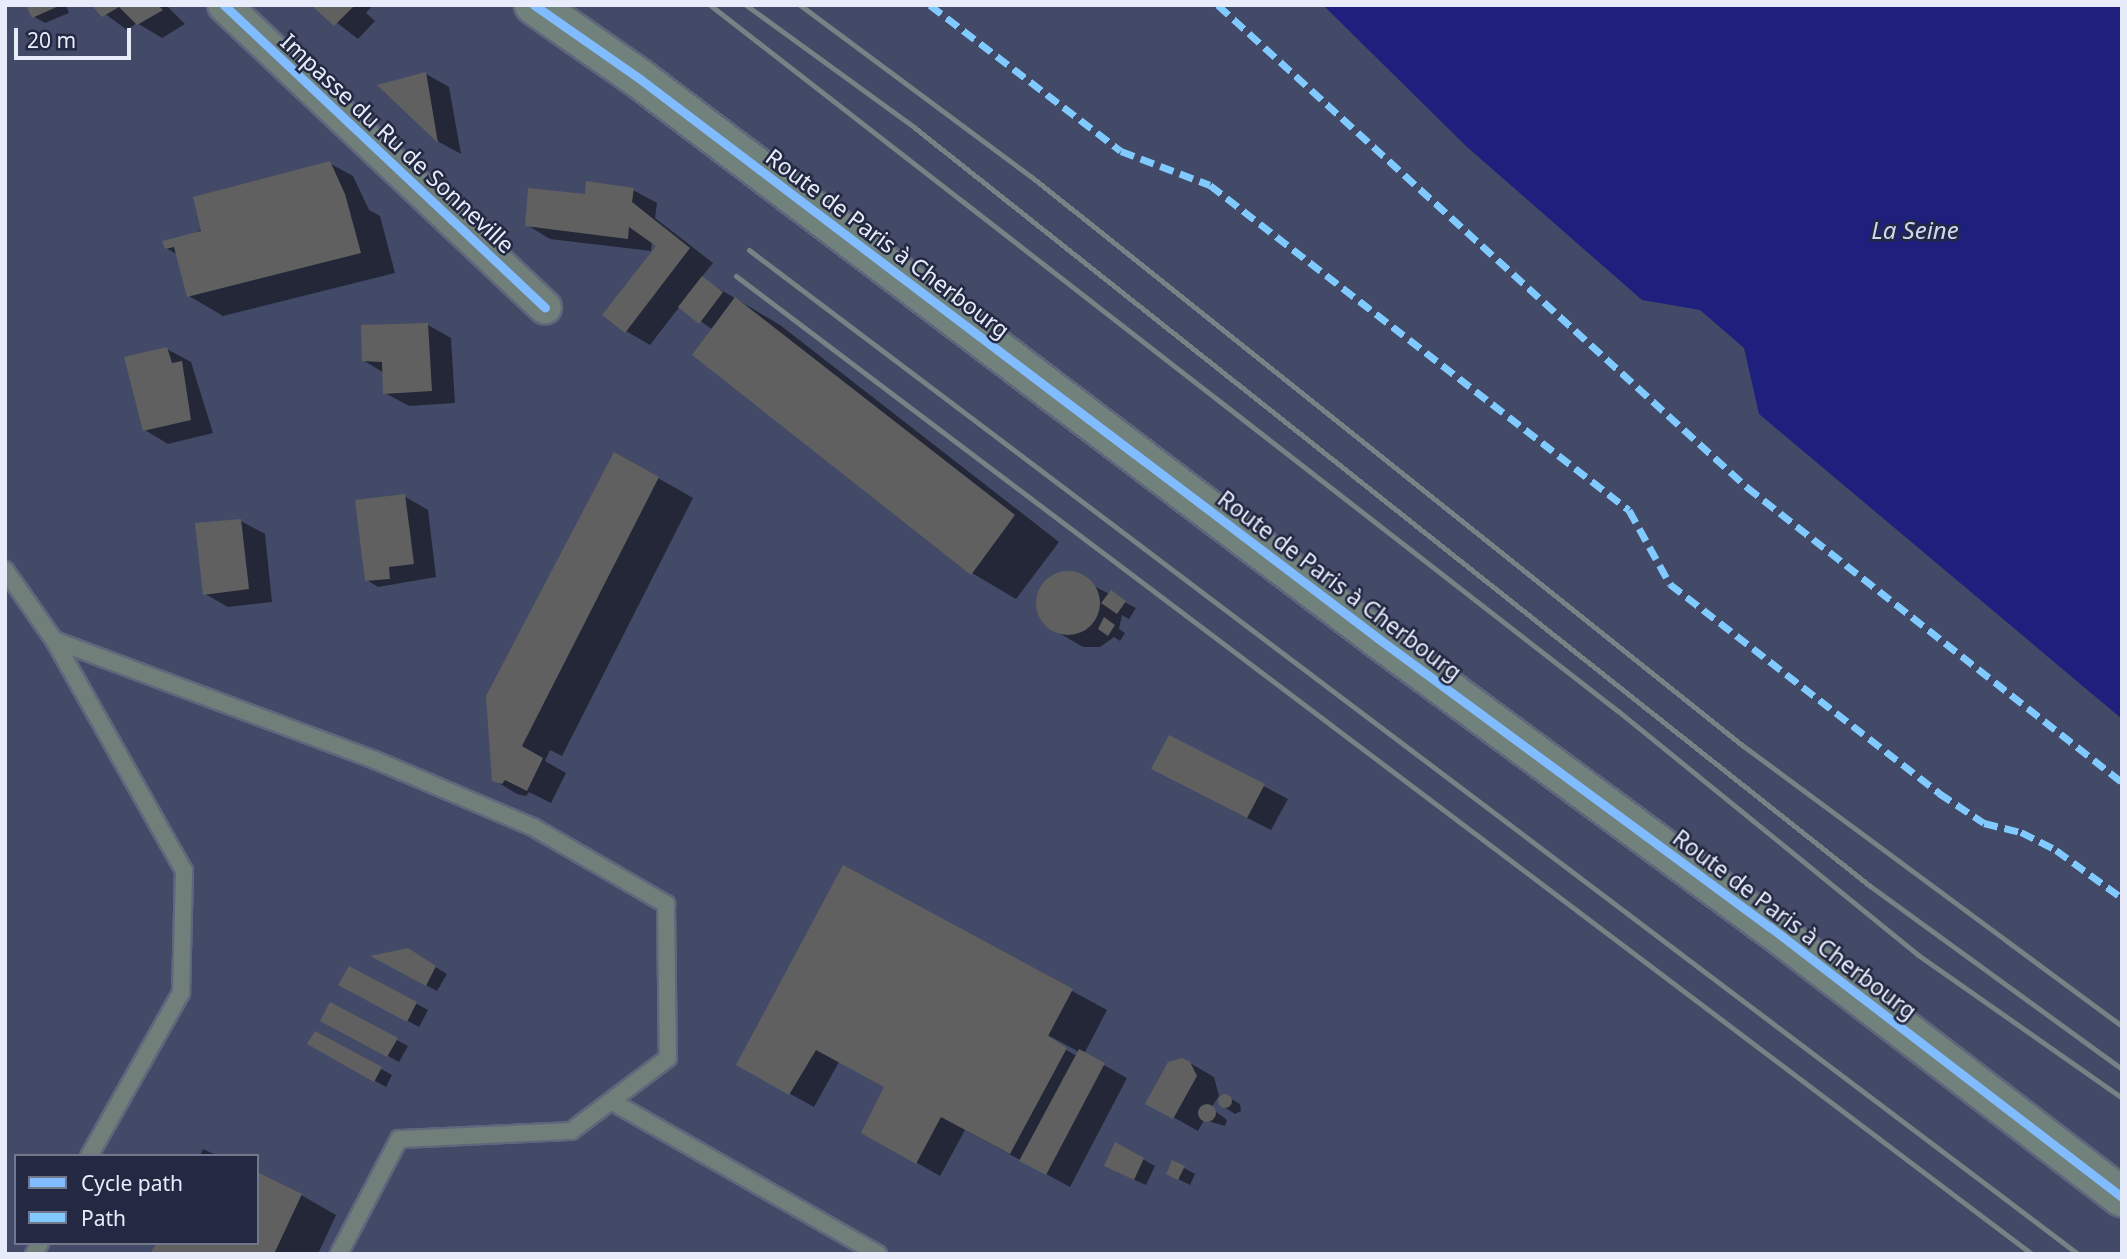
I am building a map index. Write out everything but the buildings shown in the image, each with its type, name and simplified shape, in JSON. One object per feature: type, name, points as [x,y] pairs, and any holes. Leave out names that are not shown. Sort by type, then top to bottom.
[{"type":"main road","name":"Route de Paris à Cherbourg","points":[[534,5],[640,79],[1357,622],[1770,927],[2122,1197]]},
{"type":"street","name":"Impasse du Ru de Sonneville","points":[[224,5],[545,308]]},
{"type":"lane","points":[[5,569],[54,640],[184,871],[181,993],[90,1154]]},
{"type":"lane","points":[[54,640],[375,760],[521,821],[666,904],[668,1058],[571,1131],[399,1139],[339,1254]]},
{"type":"lane","points":[[611,1101],[878,1254]]},
{"type":"water","name":"La Seine","points":[[1323,5],[2122,5],[2122,719],[1759,414],[1744,348],[1700,310],[1642,300],[1467,147]]},
{"type":"railway","points":[[710,5],[1618,711],[1918,955],[2122,1098]]},
{"type":"railway","points":[[746,5],[915,128],[1870,886],[2122,1069]]},
{"type":"railway","points":[[800,5],[1033,178],[1742,745],[2122,1026]]},
{"type":"railway","points":[[749,250],[2078,1254]]},
{"type":"railway","points":[[736,276],[2032,1254]]},
{"type":"marked path","points":[[930,5],[1121,151],[1210,185],[1629,510],[1670,584],[1939,793],[1984,823],[2021,832],[2056,850],[2122,898]]},
{"type":"marked path","points":[[1218,5],[1747,487],[2122,782]]},
{"type":"cycle path","points":[[224,5],[545,308]]},
{"type":"cycle path","points":[[534,5],[640,79],[1379,639],[1770,927],[2122,1197]]}]
